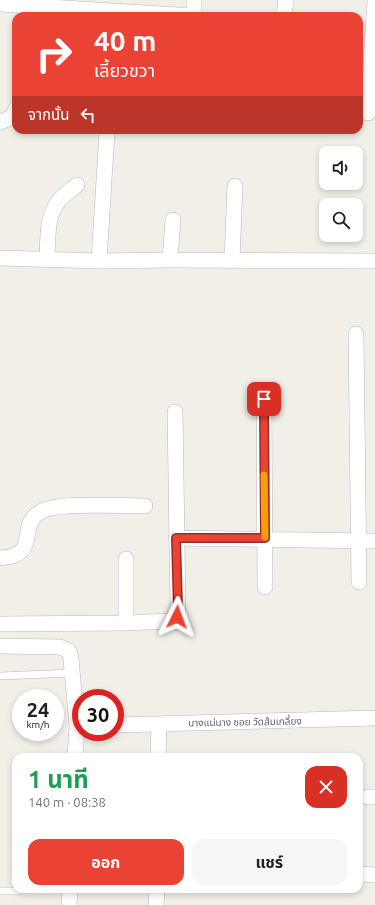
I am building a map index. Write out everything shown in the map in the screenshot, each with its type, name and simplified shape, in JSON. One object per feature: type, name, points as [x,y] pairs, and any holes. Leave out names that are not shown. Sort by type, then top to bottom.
[{"type":"street","points":[[194,0],[194,12]]},
{"type":"street","points":[[284,12],[286,0]]},
{"type":"street","points":[[368,113],[369,32],[375,0]]},
{"type":"street","points":[[0,4],[143,12]]},
{"type":"street","points":[[0,122],[12,117]]},
{"type":"street","points":[[99,261],[107,134]]},
{"type":"street","points":[[47,260],[50,216],[53,208],[59,200],[77,185]]},
{"type":"street","points":[[232,260],[235,186]]},
{"type":"street","points":[[170,260],[173,220]]},
{"type":"street","points":[[0,258],[99,261],[375,261]]},
{"type":"street","points":[[356,334],[358,582]]},
{"type":"street","points":[[264,399],[265,587]]},
{"type":"street","points":[[0,624],[126,623],[170,621],[177,617],[175,412]]},
{"type":"street","points":[[0,558],[11,557],[21,553],[25,546],[28,528],[33,518],[45,510],[60,506],[145,506]]},
{"type":"street","points":[[176,538],[265,538],[375,541]]},
{"type":"street","points":[[126,559],[126,623]]},
{"type":"street","points":[[0,646],[60,647],[69,651],[75,689]]},
{"type":"street","name":"บางแม่นาง ซอย วัดส้มเกลี้ยง","points":[[124,725],[375,718]]},
{"type":"street","points":[[158,753],[159,724]]},
{"type":"street","points":[[76,753],[77,741]]},
{"type":"street","points":[[363,874],[375,875]]},
{"type":"street","points":[[69,905],[70,893]]},
{"type":"street","points":[[156,905],[157,893]]},
{"type":"lane","points":[[0,676],[73,673]]},
{"type":"lane","points":[[0,891],[12,891]]},
{"type":"slow traffic","points":[[264,475],[265,537]]},
{"type":"route","points":[[177,617],[176,538],[265,538],[264,399]]}]
